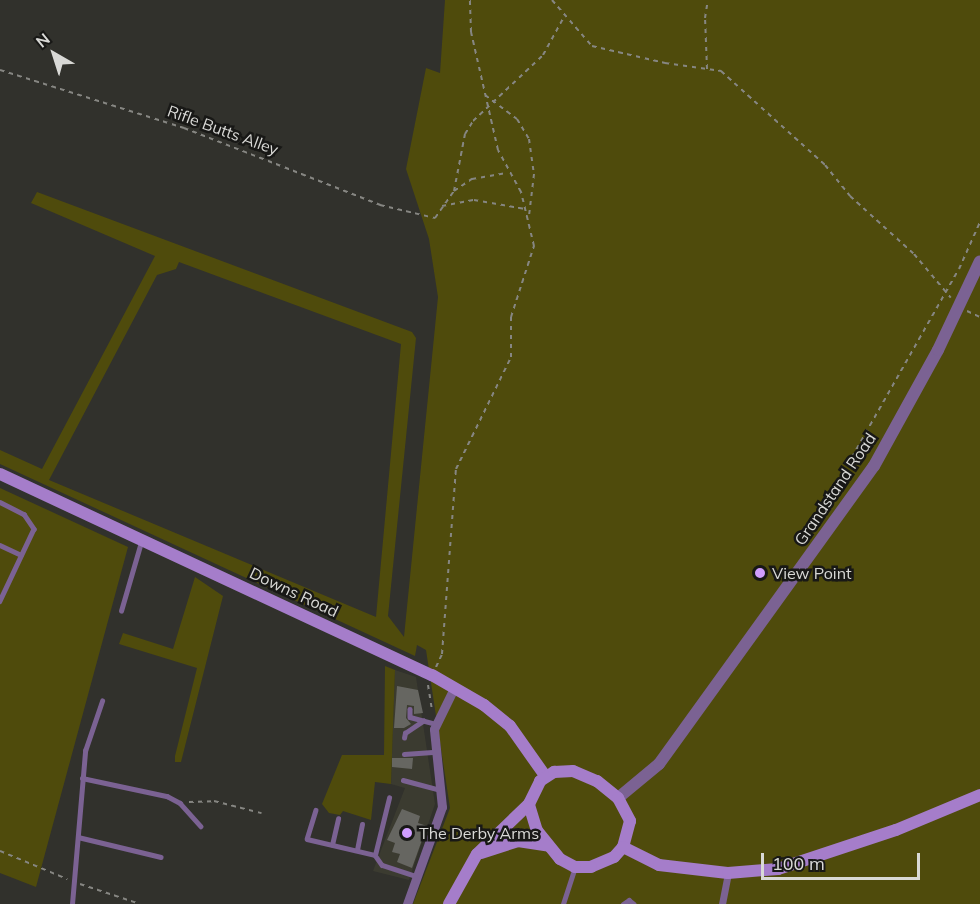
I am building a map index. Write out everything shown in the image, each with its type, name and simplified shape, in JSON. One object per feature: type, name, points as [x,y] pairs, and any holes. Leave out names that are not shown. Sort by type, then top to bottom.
[{"type":"main road","name":"Downs Road","points":[[0,474],[432,675],[510,726],[546,777]]},
{"type":"main road","points":[[448,904],[477,854],[529,804],[532,794],[546,777],[554,772],[573,771],[597,781],[618,798],[630,821],[623,847],[614,857],[591,867],[575,867],[548,846],[537,831],[529,804]]},
{"type":"main road","points":[[623,847],[659,865],[728,873],[778,869],[896,830],[980,795]]},
{"type":"main road","points":[[477,854],[518,841],[548,846]]},
{"type":"street","name":"Grandstand Road","points":[[618,798],[658,764],[874,466],[960,306],[980,261]]},
{"type":"street","points":[[407,904],[438,822],[442,790],[436,752],[437,720],[454,688]]},
{"type":"street","points":[[722,904],[728,873]]},
{"type":"lane","points":[[0,502],[31,519],[34,529],[0,601]]},
{"type":"lane","points":[[121,611],[141,540]]},
{"type":"lane","points":[[0,545],[21,555]]},
{"type":"lane","points":[[72,904],[85,751],[102,701]]},
{"type":"lane","points":[[410,709],[410,717],[423,721],[437,720]]},
{"type":"lane","points":[[404,738],[405,733],[423,721]]},
{"type":"lane","points":[[404,754],[436,752]]},
{"type":"lane","points":[[82,778],[167,796],[180,803],[201,826]]},
{"type":"lane","points":[[403,780],[430,790],[442,790]]},
{"type":"lane","points":[[375,855],[388,798]]},
{"type":"lane","points":[[316,810],[307,839],[375,855],[382,865],[418,878]]},
{"type":"lane","points":[[332,844],[338,819]]},
{"type":"lane","points":[[357,850],[362,824]]},
{"type":"lane","points":[[78,837],[161,857]]},
{"type":"lane","points":[[564,904],[575,867]]},
{"type":"lane","points":[[623,904],[629,900],[633,904]]},
{"type":"path","points":[[437,720],[427,692],[442,654],[456,469],[511,357],[511,317],[534,246],[527,209],[521,192],[507,172],[489,110],[471,32],[470,0]]},
{"type":"path","points":[[552,0],[564,17],[592,46],[721,71],[825,165],[850,196],[914,254],[944,291],[960,306],[980,318]]},
{"type":"path","points":[[707,69],[705,18],[708,0]]},
{"type":"path","points":[[454,191],[465,134],[473,121],[489,110],[543,55],[564,17]]},
{"type":"path","name":"Rifle Butts Alley","points":[[0,70],[184,128],[324,180],[380,205],[435,218],[442,207]]},
{"type":"path","points":[[485,94],[517,119],[529,139],[534,174],[527,209]]},
{"type":"path","points":[[442,207],[454,191],[472,179],[507,172]]},
{"type":"path","points":[[442,207],[474,200],[527,209]]},
{"type":"path","points":[[852,457],[980,222]]},
{"type":"path","points":[[180,803],[214,801],[261,813]]},
{"type":"shaded area","points":[[445,0],[980,0],[980,904],[413,904],[450,808],[426,650],[417,645],[415,656],[0,464],[0,450],[42,469],[155,256],[31,203],[37,192],[412,332],[416,338],[388,616],[404,637],[438,297],[429,239],[406,169],[426,68],[440,73]],"holes":[[[179,262],[401,344],[376,617],[49,480],[157,275],[176,269]]]},
{"type":"shaded area","points":[[0,488],[128,547],[36,887],[0,873]]},
{"type":"shaded area","points":[[195,577],[223,596],[181,762],[175,762],[197,668],[119,644],[123,633],[173,649]]},
{"type":"shaded area","points":[[385,666],[395,670],[391,784],[375,782],[371,820],[343,811],[340,815],[329,813],[322,804],[342,755],[384,755]]},
{"type":"shaded area","points":[[395,670],[416,677],[435,804],[409,880],[373,871],[405,788],[391,784]]},
{"type":"building","points":[[397,686],[418,690],[423,713],[414,714],[414,706],[407,705],[406,718],[411,724],[404,728],[394,728]]},
{"type":"building","points":[[392,758],[413,758],[412,769],[392,767]]},
{"type":"building","name":"The Derby Arms","points":[[402,809],[420,816],[418,823],[427,826],[412,868],[397,862],[400,854],[392,852],[395,843],[387,840]]},
{"type":"place","name":"View Point","points":[[760,573]]},
{"type":"place","name":"The Derby Arms","points":[[407,833]]}]
